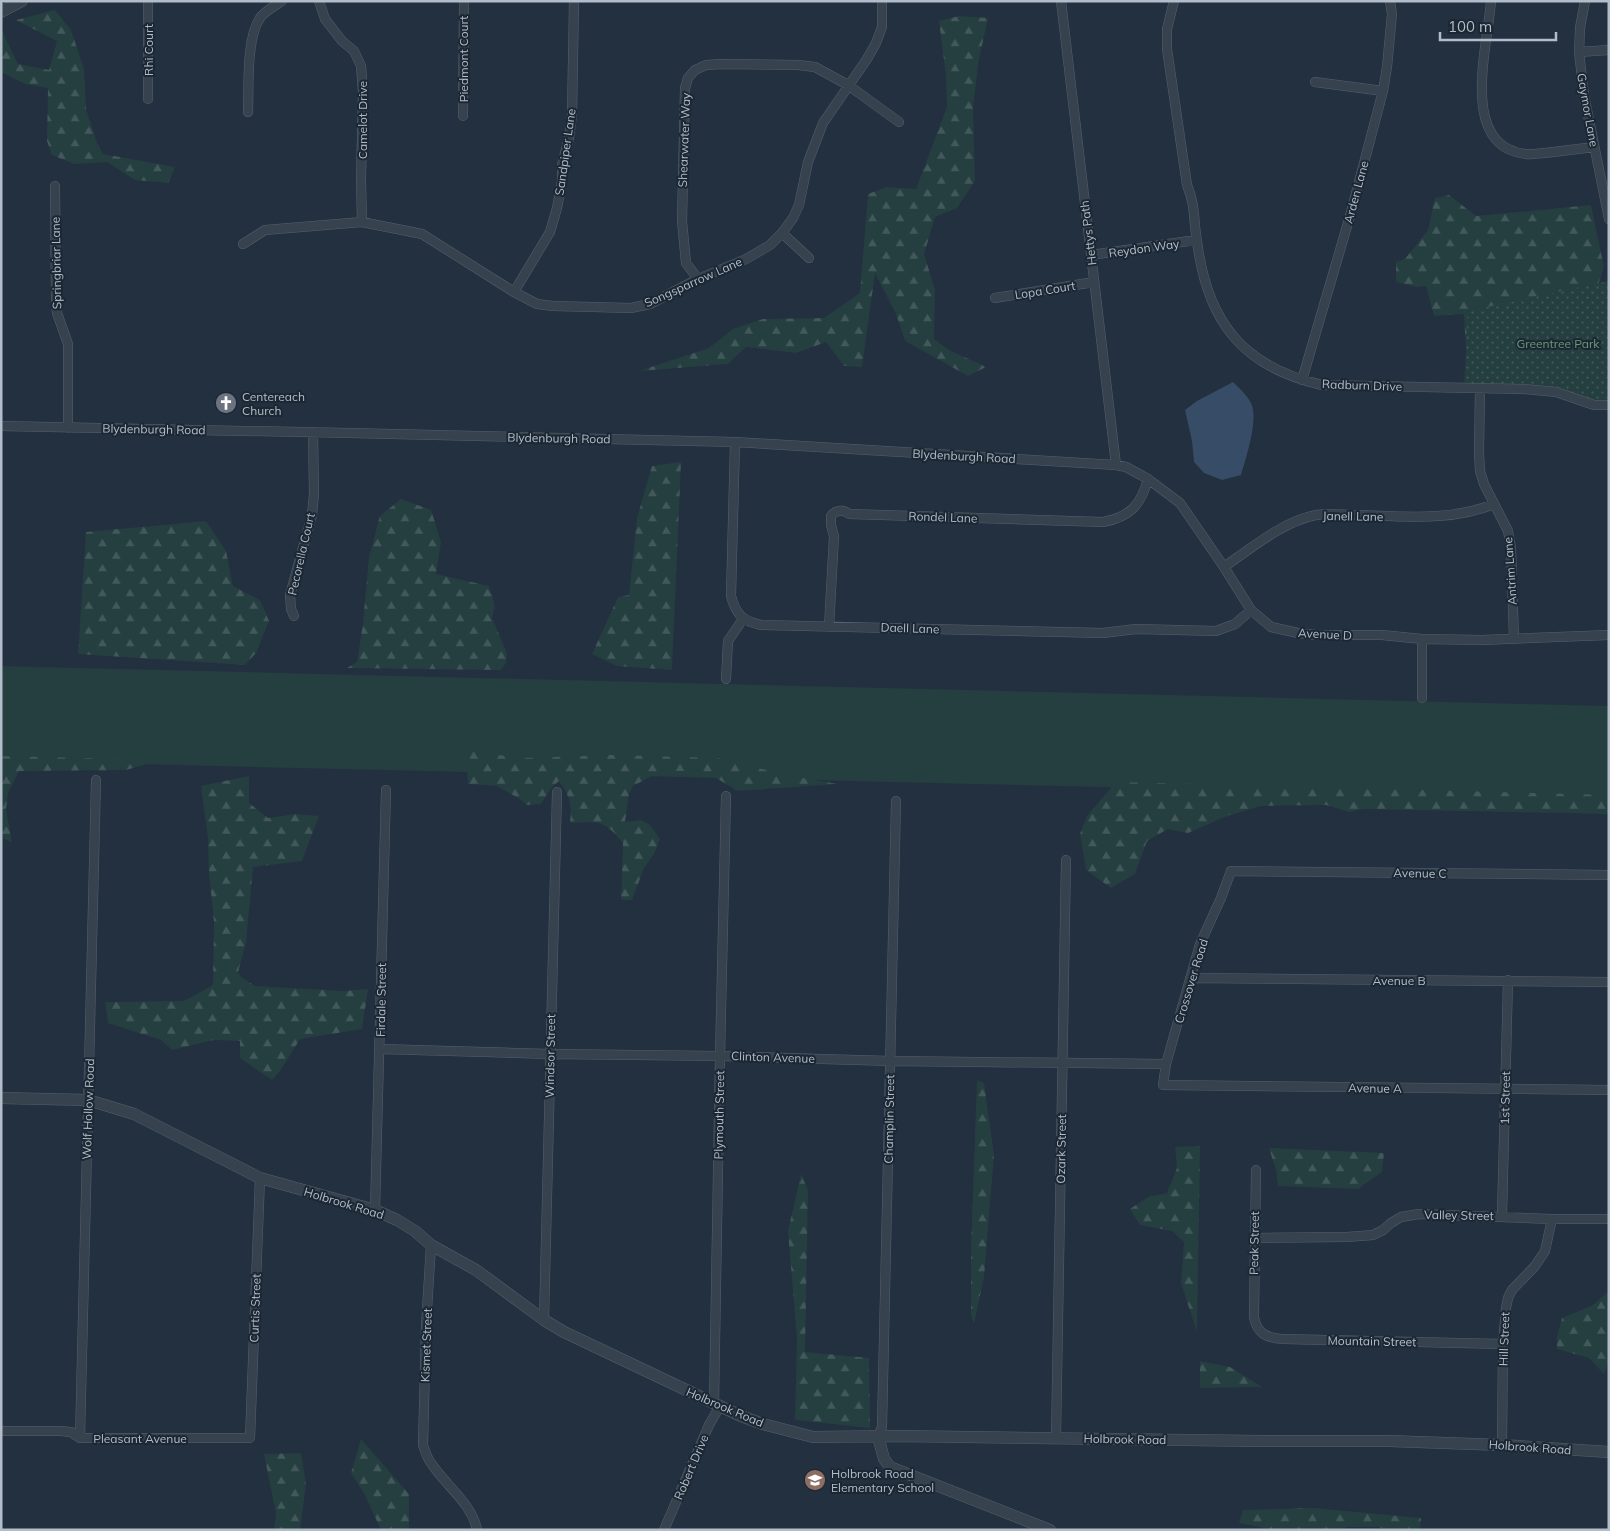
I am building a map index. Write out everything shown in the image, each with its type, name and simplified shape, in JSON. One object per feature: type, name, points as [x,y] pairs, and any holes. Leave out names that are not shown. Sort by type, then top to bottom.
[{"type":"street","points":[[1,12],[22,1]]},
{"type":"street","name":"Rhi Court","points":[[148,1],[148,99]]},
{"type":"street","points":[[248,112],[251,44],[260,18],[282,1]]},
{"type":"street","name":"Camelot Drive","points":[[319,1],[325,19],[342,40],[354,51],[361,66],[363,92],[362,222]]},
{"type":"street","name":"Piedmont Court","points":[[463,116],[464,1]]},
{"type":"street","name":"Sandpiper Lane","points":[[514,292],[550,232],[559,199],[562,166],[572,115],[574,1]]},
{"type":"street","name":"Songsparrow Lane","points":[[244,244],[265,230],[362,222],[422,234],[514,292],[537,304],[631,308],[650,304],[698,279],[746,259],[770,245],[782,233],[793,218],[799,205],[808,162],[823,122],[876,43],[882,28],[882,1]]},
{"type":"street","name":"Hettys Path","points":[[1061,1],[1116,464]]},
{"type":"street","name":"Radburn Drive","points":[[1174,1],[1167,29],[1168,49],[1187,185],[1194,206],[1196,240],[1206,288],[1214,307],[1226,327],[1246,349],[1261,362],[1275,370],[1322,385],[1523,389],[1556,392],[1594,405],[1609,405]]},
{"type":"street","name":"Arden Lane","points":[[1302,380],[1374,128],[1383,90],[1392,14],[1390,1]]},
{"type":"street","points":[[1491,1],[1481,86],[1484,116],[1488,127],[1497,140],[1508,150],[1527,154],[1594,146]]},
{"type":"street","name":"Gaymor Lane","points":[[1585,1],[1580,28],[1579,52],[1584,95],[1609,219]]},
{"type":"street","points":[[1579,52],[1609,50]]},
{"type":"street","name":"Shearwater Way","points":[[698,279],[686,263],[682,221],[685,88],[688,78],[695,70],[706,65],[798,65],[814,67],[848,85]]},
{"type":"street","points":[[1315,82],[1383,90]]},
{"type":"street","points":[[848,85],[899,122]]},
{"type":"street","name":"Springbriar Lane","points":[[55,186],[56,313],[68,344],[68,428]]},
{"type":"street","points":[[782,233],[810,258]]},
{"type":"street","name":"Reydon Way","points":[[1091,255],[1196,240]]},
{"type":"street","name":"Lopa Court","points":[[995,298],[1094,282]]},
{"type":"street","name":"Antrim Lane","points":[[1480,389],[1480,471],[1484,484],[1508,531],[1514,639]]},
{"type":"street","name":"Blydenburgh Road","points":[[1,426],[735,442],[1116,464]]},
{"type":"street","name":"Pecorella Court","points":[[294,616],[291,609],[290,595],[312,515],[314,494],[313,432]]},
{"type":"street","points":[[726,679],[728,641],[743,619],[733,604],[730,588],[735,442]]},
{"type":"street","name":"Avenue D","points":[[1116,464],[1126,467],[1148,479],[1180,503],[1251,610],[1272,627],[1317,635],[1382,635],[1422,639],[1514,639],[1609,635]]},
{"type":"street","name":"Rondel Lane","points":[[829,627],[834,536],[830,525],[831,516],[836,511],[844,511],[849,514],[1103,522],[1114,520],[1131,511],[1145,493],[1148,479]]},
{"type":"street","name":"Janell Lane","points":[[1224,567],[1288,525],[1318,515],[1458,515],[1480,510],[1494,504]]},
{"type":"street","name":"Daell Lane","points":[[743,619],[762,625],[1103,633],[1136,629],[1209,631],[1227,628],[1235,624],[1251,610]]},
{"type":"street","points":[[1422,639],[1422,698]]},
{"type":"street","name":"Wolf Hollow Road","points":[[80,1438],[96,780]]},
{"type":"street","name":"Firdale Street","points":[[375,1210],[386,790]]},
{"type":"street","name":"Windsor Street","points":[[544,1320],[557,792]]},
{"type":"street","name":"Plymouth Street","points":[[717,1404],[720,1056],[726,796]]},
{"type":"street","name":"Champlin Street","points":[[878,1436],[882,1427],[896,801]]},
{"type":"street","name":"Ozark Street","points":[[1056,1438],[1066,860]]},
{"type":"street","name":"Avenue C","points":[[1231,871],[1609,875]]},
{"type":"street","name":"Crossover Road","points":[[1166,1064],[1200,944],[1231,871]]},
{"type":"street","name":"Avenue B","points":[[1190,978],[1609,982]]},
{"type":"street","name":"1st Street","points":[[1502,1216],[1508,980]]},
{"type":"street","name":"Clinton Avenue","points":[[380,1048],[550,1054],[891,1061],[1166,1064]]},
{"type":"street","name":"Avenue A","points":[[1166,1064],[1163,1085],[1609,1090]]},
{"type":"street","name":"Holbrook Road","points":[[1,1098],[88,1100],[134,1114],[260,1178],[375,1210],[415,1231],[431,1245],[476,1270],[544,1320],[564,1332],[741,1416],[763,1424],[813,1437],[1389,1441],[1502,1445],[1609,1452]]},
{"type":"street","name":"Peak Street","points":[[1254,1316],[1256,1170]]},
{"type":"street","name":"Curtis Street","points":[[250,1438],[260,1178]]},
{"type":"street","name":"Valley Street","points":[[1254,1238],[1373,1235],[1401,1218],[1419,1214],[1609,1219]]},
{"type":"street","name":"Hill Street","points":[[1502,1445],[1503,1344],[1508,1298],[1512,1290],[1535,1266],[1545,1251],[1552,1218]]},
{"type":"street","name":"Kismet Street","points":[[431,1245],[426,1326],[423,1445],[430,1462],[476,1522],[477,1530]]},
{"type":"street","name":"Mountain Street","points":[[1254,1316],[1258,1331],[1264,1336],[1274,1338],[1503,1344]]},
{"type":"street","name":"Robert Drive","points":[[664,1530],[717,1404]]},
{"type":"street","name":"Pleasant Avenue","points":[[1,1431],[60,1431],[71,1432],[80,1438],[250,1438]]},
{"type":"street","points":[[878,1436],[884,1459],[890,1467],[1050,1530]]},
{"type":"green space","points":[[55,10],[71,30],[84,69],[86,109],[97,143],[103,154],[175,167],[168,183],[135,180],[107,162],[74,164],[52,155],[47,141],[48,88],[25,84],[1,72],[1,34],[2,31],[18,64],[49,70],[57,41],[16,20]]},
{"type":"green space","points":[[959,16],[988,18],[979,59],[973,106],[975,181],[957,208],[935,217],[924,254],[935,290],[934,339],[949,350],[986,367],[968,376],[905,341],[896,314],[875,273],[862,367],[844,366],[826,342],[796,353],[746,347],[728,364],[639,371],[709,348],[733,329],[763,319],[824,318],[860,293],[868,194],[886,187],[916,189],[947,107],[946,76],[939,21]]},
{"type":"green space","points":[[1449,195],[1476,216],[1591,205],[1604,267],[1597,288],[1466,352],[1464,314],[1434,316],[1426,286],[1417,287],[1396,282],[1396,262],[1405,259],[1428,230],[1435,198]]},
{"type":"green space","name":"Greentree Park","points":[[1609,281],[1609,404],[1556,392],[1464,387],[1468,311]]},
{"type":"green space","points":[[681,462],[672,670],[617,666],[592,654],[618,597],[629,595],[637,518],[652,466]]},
{"type":"green space","points":[[401,499],[431,510],[441,542],[436,574],[489,586],[495,605],[492,618],[507,653],[506,663],[501,670],[347,668],[357,662],[363,623],[369,557],[380,516]]},
{"type":"green space","points":[[206,521],[226,551],[233,586],[260,600],[269,621],[256,653],[245,665],[78,654],[86,532]]},
{"type":"green space","points":[[1,666],[1609,706],[1609,799],[1,761]]},
{"type":"green space","points":[[466,751],[521,758],[613,755],[717,758],[790,776],[838,784],[738,791],[704,771],[661,771],[633,786],[629,794],[625,822],[641,820],[650,825],[660,839],[654,854],[644,868],[632,900],[621,900],[623,843],[610,830],[605,826],[595,823],[570,823],[571,811],[569,801],[566,791],[559,781],[551,788],[541,804],[527,805],[497,786],[468,784]]},
{"type":"green space","points":[[1,756],[161,760],[126,770],[19,771],[8,793],[6,809],[12,843],[4,839],[1,831]]},
{"type":"green space","points":[[249,776],[249,803],[268,818],[296,814],[319,816],[302,861],[253,867],[246,943],[238,972],[241,977],[255,986],[343,991],[368,989],[362,1029],[300,1039],[280,1071],[272,1080],[240,1058],[240,1041],[214,1040],[172,1050],[161,1040],[108,1023],[105,1002],[184,1001],[213,985],[214,922],[208,839],[201,786]]},
{"type":"green space","points":[[1116,782],[1609,795],[1609,814],[1364,809],[1349,812],[1326,805],[1261,806],[1227,816],[1188,833],[1168,829],[1147,841],[1135,874],[1111,888],[1086,870],[1080,834],[1087,816]]},
{"type":"green space","points":[[977,1080],[984,1083],[994,1154],[984,1277],[974,1324],[971,1315],[971,1248]]},
{"type":"green space","points":[[1200,1146],[1197,1332],[1181,1283],[1184,1242],[1172,1231],[1140,1225],[1130,1209],[1148,1197],[1167,1193],[1177,1168],[1175,1147]]},
{"type":"green space","points":[[1269,1148],[1384,1153],[1382,1172],[1358,1189],[1278,1186],[1276,1170]]},
{"type":"green space","points":[[801,1174],[808,1190],[805,1352],[869,1358],[870,1428],[795,1420],[797,1339],[788,1231]]},
{"type":"green space","points":[[1609,1291],[1609,1361],[1604,1374],[1589,1358],[1557,1349],[1557,1337],[1562,1318],[1593,1305]]},
{"type":"green space","points":[[1200,1361],[1230,1367],[1262,1387],[1200,1388]]},
{"type":"green space","points":[[361,1439],[409,1494],[409,1530],[381,1530],[365,1495],[351,1473]]},
{"type":"green space","points":[[301,1453],[306,1484],[300,1530],[274,1530],[276,1514],[264,1454]]},
{"type":"green space","points":[[1313,1508],[1421,1518],[1420,1530],[1347,1527],[1342,1530],[1274,1530],[1239,1523],[1243,1510]]},
{"type":"water","points":[[1233,382],[1251,403],[1254,419],[1253,428],[1241,475],[1222,480],[1204,473],[1194,462],[1192,441],[1185,410],[1197,401]]},
{"type":"place","name":"Centereach Church","points":[[226,403]]},
{"type":"place","name":"Holbrook Road Elementary School","points":[[815,1480]]}]
